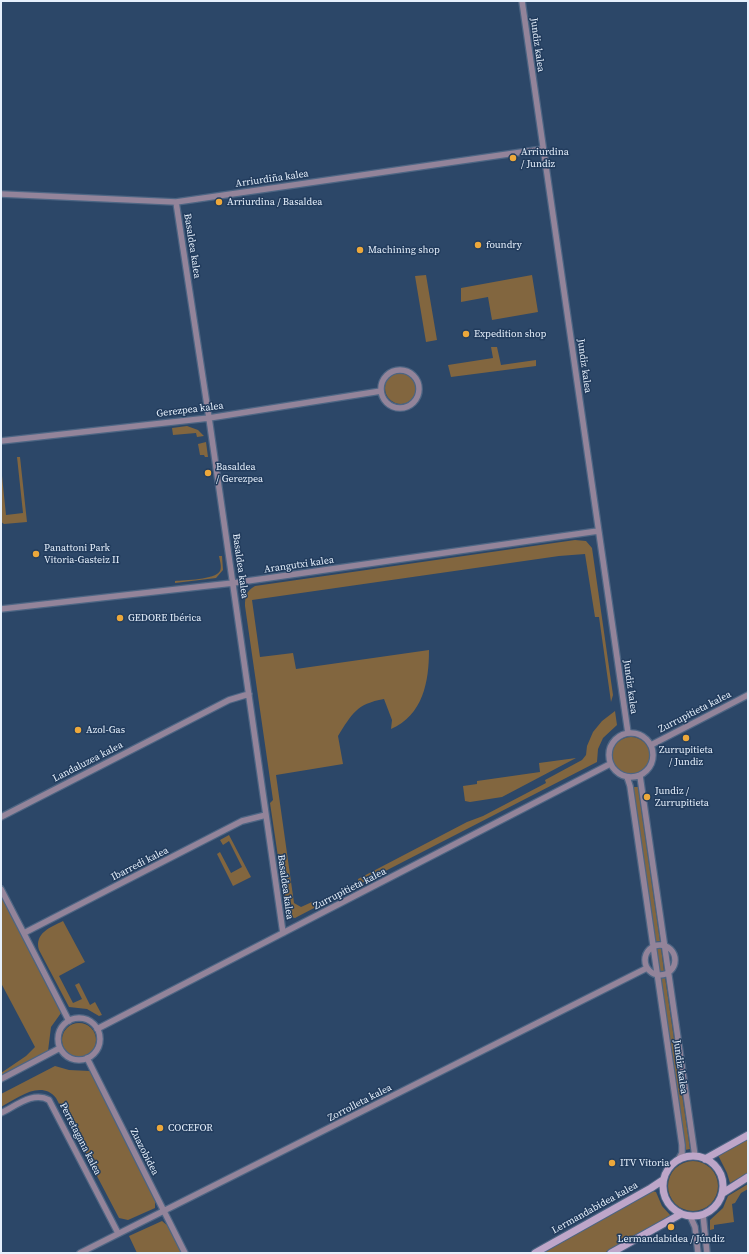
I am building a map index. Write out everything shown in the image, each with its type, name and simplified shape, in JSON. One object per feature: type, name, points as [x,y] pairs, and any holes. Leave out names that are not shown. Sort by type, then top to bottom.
[{"type":"street","name":"Jundiz kalea","points":[[522,1],[628,733]]},
{"type":"street","name":"Arriurdiña kalea","points":[[1,194],[176,202],[543,149]]},
{"type":"street","name":"Basaldea kalea","points":[[176,202],[209,418],[283,933]]},
{"type":"street","points":[[396,370],[410,372],[419,382],[418,396],[408,406],[394,407],[388,404],[381,391],[384,378],[396,370]]},
{"type":"street","name":"Gerezpea kalea","points":[[1,441],[209,418],[381,391]]},
{"type":"street","name":"Arangutxi kalea","points":[[1,609],[233,583],[598,531]]},
{"type":"street","name":"Landaluzea kalea","points":[[1,817],[229,700],[249,694]]},
{"type":"street","name":"Zurrupitieta kalea","points":[[651,745],[748,695]]},
{"type":"street","points":[[628,733],[644,737],[651,745],[653,760],[648,769],[640,776],[627,777],[617,773],[610,764],[608,754],[611,744],[618,737],[628,733]]},
{"type":"street","name":"Zurrupitieta kalea","points":[[97,1028],[610,764]]},
{"type":"street","name":"Jundiz kalea","points":[[640,776],[695,1156]]},
{"type":"street","name":"Jundiz kalea","points":[[627,777],[630,786],[682,1145],[682,1153],[678,1160]]},
{"type":"street","name":"Ibarredi kalea","points":[[24,934],[242,821],[266,815]]},
{"type":"street","points":[[1,889],[69,1021]]},
{"type":"street","name":"Jundiz kalea","points":[[664,945],[670,948],[675,957],[674,966],[668,974]]},
{"type":"street","points":[[653,946],[664,945]]},
{"type":"street","name":"Jundiz kalea","points":[[647,968],[646,954],[653,946]]},
{"type":"street","points":[[647,968],[649,972],[657,976],[668,974]]},
{"type":"street","name":"Zorrolleta kalea","points":[[80,1253],[647,968]]},
{"type":"street","points":[[84,1019],[97,1028],[99,1043],[95,1052],[87,1058],[75,1060],[64,1053],[60,1048],[59,1033],[69,1021],[84,1019]]},
{"type":"street","points":[[1,1079],[60,1048]]},
{"type":"street","name":"Zuazobidea","points":[[87,1058],[185,1253]]},
{"type":"street","name":"Perretagana kalea","points":[[1,1113],[32,1097],[42,1096],[49,1100],[118,1233]]},
{"type":"street","points":[[705,1158],[748,1135]]},
{"type":"street","points":[[695,1156],[705,1158],[720,1172],[723,1186],[718,1204],[703,1215],[690,1216],[681,1214],[674,1210],[664,1196],[663,1180],[669,1168],[678,1160],[695,1156]]},
{"type":"street","points":[[722,1193],[748,1177]]},
{"type":"street","name":"Lermandabidea kalea","points":[[535,1253],[663,1180]]},
{"type":"street","points":[[611,1253],[681,1214]]},
{"type":"street","points":[[703,1215],[707,1253]]},
{"type":"street","points":[[690,1216],[695,1227],[698,1253]]},
{"type":"shaded area","points":[[426,275],[437,340],[426,342],[415,276]]},
{"type":"shaded area","points":[[532,275],[538,312],[492,320],[488,297],[461,302],[461,288]]},
{"type":"shaded area","points":[[491,347],[497,347],[501,365],[536,360],[536,366],[451,377],[448,365],[493,358]]},
{"type":"shaded area","points":[[401,372],[412,377],[417,388],[412,399],[401,404],[390,399],[385,388],[390,377]]},
{"type":"shaded area","points":[[187,426],[198,430],[204,436],[197,437],[196,433],[173,435],[172,428]]},
{"type":"shaded area","points":[[206,442],[208,457],[200,455],[198,444]]},
{"type":"shaded area","points":[[17,457],[20,457],[27,522],[4,524],[1,522],[1,466],[6,515],[23,513]]},
{"type":"shaded area","points":[[575,540],[586,541],[592,548],[613,695],[611,702],[599,617],[595,617],[585,554],[559,556],[252,600],[260,657],[293,653],[296,669],[429,650],[428,674],[422,696],[417,706],[402,723],[391,729],[392,720],[384,699],[367,704],[351,716],[338,736],[343,764],[276,775],[294,903],[301,907],[312,902],[316,904],[316,907],[295,918],[287,916],[286,913],[289,913],[287,904],[290,904],[290,898],[284,897],[270,803],[273,800],[245,606],[248,592],[255,586]]},
{"type":"shaded area","points":[[219,556],[222,556],[223,570],[216,578],[175,583],[175,581],[206,578],[217,574],[221,568]]},
{"type":"shaded area","points":[[615,711],[617,725],[603,738],[598,749],[597,762],[362,883],[358,883],[358,879],[546,783],[545,780],[582,760],[586,755],[587,746],[593,732],[602,721]]},
{"type":"shaded area","points":[[627,737],[635,737],[642,740],[647,745],[650,756],[647,767],[642,772],[635,775],[627,775],[620,772],[615,767],[612,760],[612,752],[615,745],[620,740]]},
{"type":"shaded area","points":[[576,758],[502,797],[470,802],[465,801],[463,786],[477,784],[477,781],[540,772],[539,763]]},
{"type":"shaded area","points":[[633,787],[638,787],[660,941],[655,942]]},
{"type":"shaded area","points":[[229,835],[251,877],[233,886],[217,854],[220,852],[231,873],[242,867],[229,841],[223,845],[220,840]]},
{"type":"shaded area","points":[[1,896],[61,1013],[51,1027],[48,1051],[1,1075],[1,1073],[26,1056],[35,1047],[1,983]]},
{"type":"shaded area","points":[[63,921],[85,962],[59,976],[73,1003],[82,999],[75,985],[79,983],[90,1005],[95,1002],[102,1015],[99,1016],[87,1009],[69,1007],[39,950],[38,944],[41,935],[49,928]]},
{"type":"shaded area","points":[[661,948],[664,971],[659,971],[656,949]]},
{"type":"shaded area","points":[[665,977],[690,1149],[685,1150],[660,978]]},
{"type":"shaded area","points":[[76,1023],[82,1023],[86,1024],[93,1030],[96,1040],[95,1047],[89,1054],[82,1057],[76,1057],[72,1056],[65,1050],[62,1043],[62,1037],[63,1033],[69,1026]]},
{"type":"shaded area","points":[[55,1066],[69,1070],[90,1071],[155,1201],[155,1208],[128,1220],[119,1218],[56,1098],[50,1093],[43,1090],[28,1092],[1,1107],[1,1094]]},
{"type":"shaded area","points":[[748,1137],[748,1173],[730,1183],[718,1155]]},
{"type":"shaded area","points":[[688,1161],[698,1161],[711,1168],[718,1181],[718,1191],[711,1204],[698,1211],[688,1211],[679,1207],[672,1200],[668,1191],[668,1181],[672,1172],[679,1165]]},
{"type":"shaded area","points":[[748,1184],[748,1189],[741,1193],[735,1203],[732,1204],[734,1222],[714,1225],[714,1229],[710,1230],[710,1220],[723,1208],[728,1196]]},
{"type":"shaded area","points":[[652,1191],[656,1192],[662,1206],[671,1216],[604,1253],[540,1253]]},
{"type":"shaded area","points":[[162,1221],[168,1226],[182,1253],[137,1253],[129,1236]]},
{"type":"place","name":"Arriurdina / Jundiz","points":[[513,158]]},
{"type":"place","name":"Arriurdina / Basaldea","points":[[219,202]]},
{"type":"place","name":"foundry","points":[[478,245]]},
{"type":"place","name":"Machining shop","points":[[360,250]]},
{"type":"place","name":"Expedition shop","points":[[466,334]]},
{"type":"place","name":"Basaldea / Gerezpea","points":[[208,473]]},
{"type":"place","name":"Panattoni Park Vitoria-Gasteiz II","points":[[36,554]]},
{"type":"place","name":"GEDORE Ibérica","points":[[120,618]]},
{"type":"place","name":"Azol-Gas","points":[[78,730]]},
{"type":"place","name":"Zurrupitieta / Jundiz","points":[[686,738]]},
{"type":"place","name":"Jundiz / Zurrupitieta","points":[[647,797]]},
{"type":"place","name":"COCEFOR","points":[[160,1128]]},
{"type":"place","name":"ITV Vitoria","points":[[612,1163]]},
{"type":"place","name":"Lermandabidea / Júndiz","points":[[671,1227]]}]
